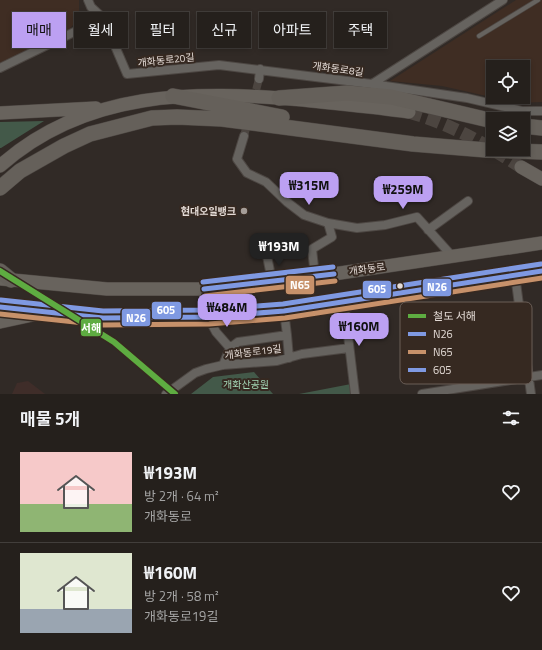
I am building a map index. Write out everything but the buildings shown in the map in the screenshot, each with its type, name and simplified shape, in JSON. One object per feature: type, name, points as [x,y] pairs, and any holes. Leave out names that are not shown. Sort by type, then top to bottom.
[{"type":"highway","points":[[279,98],[347,93],[391,97],[486,119]]},
{"type":"highway","points":[[173,96],[278,116],[423,136],[486,141]]},
{"type":"highway","points":[[8,165],[64,146],[90,134],[152,118],[178,117],[222,119],[413,144],[486,150],[542,152]]},
{"type":"highway","points":[[530,127],[542,128]]},
{"type":"highway","points":[[530,142],[542,142]]},
{"type":"highway","points":[[0,188],[8,165]]},
{"type":"highway","points":[[0,199],[8,165]]},
{"type":"main road","points":[[8,165],[40,136],[106,108],[137,100],[173,96],[238,95],[376,107],[409,112]]},
{"type":"main road","points":[[0,113],[106,108]]},
{"type":"main road","points":[[521,167],[542,179]]},
{"type":"main road","name":"개화동로","points":[[4,277],[107,290],[207,289],[315,276],[542,243]]},
{"type":"main road","points":[[0,307],[103,318],[208,317],[284,311],[542,271]]},
{"type":"main road","points":[[0,322],[47,312]]},
{"type":"street","name":"개화동로20길","points":[[88,0],[97,12]]},
{"type":"street","name":"개화동로8길","points":[[219,65],[372,84],[503,0]]},
{"type":"street","points":[[0,68],[74,32]]},
{"type":"street","name":"개화동로20길","points":[[116,48],[127,74],[219,65]]},
{"type":"street","points":[[259,79],[260,69]]},
{"type":"street","points":[[372,84],[467,98],[522,111],[542,111]]},
{"type":"street","points":[[244,136],[237,159],[247,173],[266,182],[287,202],[304,215],[328,224],[357,228],[385,225],[417,217],[452,256]]},
{"type":"street","points":[[428,230],[468,201]]},
{"type":"street","points":[[315,276],[312,249],[332,238],[328,224]]},
{"type":"street","points":[[267,256],[272,281]]},
{"type":"street","points":[[515,275],[519,302]]},
{"type":"street","points":[[344,302],[355,394]]},
{"type":"street","points":[[284,311],[289,358]]},
{"type":"street","points":[[208,317],[216,332],[230,348]]},
{"type":"street","points":[[223,365],[230,348],[238,342],[287,335]]},
{"type":"street","name":"개화동로19길","points":[[166,394],[195,373],[223,365],[277,361],[349,348]]},
{"type":"street","points":[[532,377],[542,375]]},
{"type":"street","points":[[422,394],[486,384]]},
{"type":"street","points":[[530,384],[531,394]]},
{"type":"lane","points":[[479,36],[538,0]]},
{"type":"shaded area","points":[[0,0],[79,0],[79,12],[74,12],[74,23],[66,33],[66,12],[12,12],[12,48],[37,48],[0,66]]},
{"type":"shaded area","points":[[516,0],[542,0],[542,102],[530,102],[530,60],[486,60],[486,96],[442,86],[390,81]]},
{"type":"shaded area","points":[[28,381],[45,394],[12,394],[17,383]]},
{"type":"green space","points":[[44,121],[1,148],[0,148],[0,122]]},
{"type":"green space","name":"개화산공원","points":[[254,372],[273,394],[191,394],[213,377]]},
{"type":"green space","name":"개화산공원","points":[[351,384],[355,394],[299,394]]},
{"type":"tunnel","points":[[244,136],[259,79]]},
{"type":"tunnel","points":[[409,112],[425,117],[467,135],[521,167]]},
{"type":"rail line","name":"서해","points":[[0,271],[114,342],[175,394]]},
{"type":"transit line","name":"605","points":[[1,300],[103,311],[208,310],[283,304],[541,264]]},
{"type":"transit line","name":"605","points":[[203,282],[333,267]]},
{"type":"transit line","name":"N26","points":[[0,307],[103,318],[208,317],[284,311],[542,271]]},
{"type":"transit line","name":"N26","points":[[204,289],[334,274]]},
{"type":"transit line","name":"N65","points":[[0,314],[103,325],[209,324],[285,318],[542,278]]},
{"type":"transit line","name":"N65","points":[[205,296],[335,281]]},
{"type":"place","name":"현대오일뱅크","points":[[244,211]]}]
